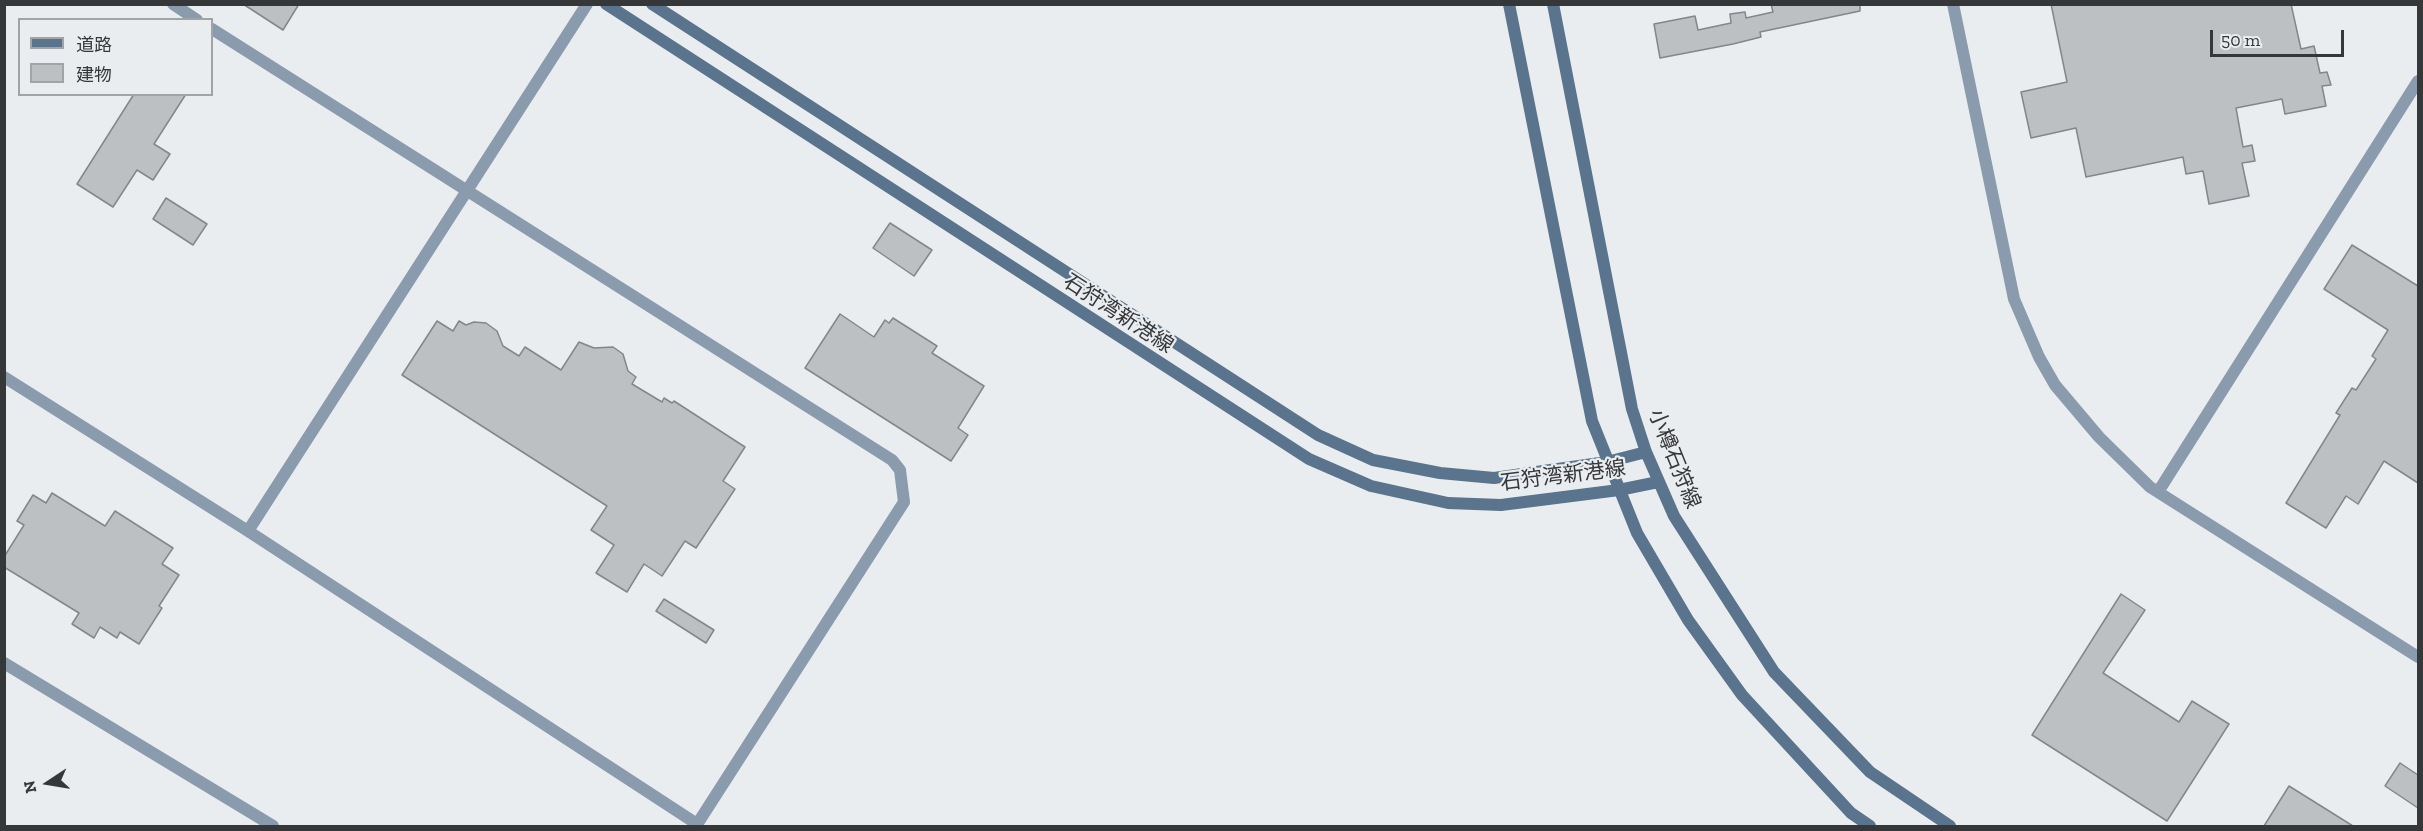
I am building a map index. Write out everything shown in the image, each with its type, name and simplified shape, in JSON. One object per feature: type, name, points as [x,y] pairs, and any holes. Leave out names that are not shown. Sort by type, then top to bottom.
[{"type":"main road","name":"石狩湾新港線","points":[[606,4],[1309,459],[1371,486],[1448,503],[1501,505],[1619,490],[1658,482]]},
{"type":"main road","name":"石狩湾新港線","points":[[652,4],[1318,435],[1373,460],[1440,473],[1494,478],[1607,462],[1646,452]]},
{"type":"main road","points":[[1509,4],[1592,421],[1637,533],[1688,620],[1742,694],[1851,813],[1870,826]]},
{"type":"main road","name":"小樽石狩線","points":[[1553,4],[1632,409],[1646,452],[1674,516],[1774,672],[1869,772],[1950,826]]},
{"type":"street","points":[[173,4],[194,18]]},
{"type":"street","points":[[248,531],[587,4]]},
{"type":"street","points":[[1953,4],[2014,299],[2039,357],[2055,385],[2099,437],[2158,492],[2418,657]]},
{"type":"street","points":[[4,377],[248,531],[696,825],[904,502],[900,470],[892,460],[468,189],[213,30]]},
{"type":"street","points":[[2158,492],[2418,81]]},
{"type":"street","points":[[4,663],[273,826]]},
{"type":"building","points":[[243,4],[299,4],[283,30]]},
{"type":"building","points":[[1771,4],[1860,4],[1860,11],[1760,32],[1761,37],[1733,44],[1660,58],[1654,24],[1695,16],[1698,30],[1731,23],[1730,14],[1745,12],[1746,18],[1773,12]]},
{"type":"building","points":[[2051,4],[2291,4],[2301,49],[2314,46],[2320,73],[2327,72],[2331,85],[2322,86],[2326,106],[2285,114],[2282,99],[2236,108],[2243,147],[2252,145],[2255,161],[2242,163],[2249,196],[2209,204],[2203,171],[2186,174],[2183,157],[2086,177],[2076,128],[2031,138],[2021,92],[2067,82]]},
{"type":"building","points":[[133,96],[185,96],[154,144],[170,154],[153,180],[137,170],[113,207],[77,184]]},
{"type":"building","points":[[166,198],[207,224],[193,245],[153,219]]},
{"type":"building","points":[[890,223],[932,250],[914,276],[873,248]]},
{"type":"building","points":[[2352,245],[2418,286],[2418,483],[2384,461],[2358,504],[2346,496],[2326,528],[2286,503],[2340,415],[2336,413],[2352,388],[2356,390],[2376,359],[2372,356],[2388,330],[2324,289]]},
{"type":"building","points":[[840,314],[874,337],[885,320],[889,323],[893,318],[937,346],[932,353],[984,386],[958,428],[968,435],[951,461],[805,368]]},
{"type":"building","points":[[437,321],[453,331],[459,321],[466,325],[474,322],[486,323],[497,331],[503,346],[519,356],[525,347],[561,370],[579,342],[594,348],[613,347],[623,354],[628,371],[636,377],[632,384],[662,402],[664,398],[672,403],[674,401],[745,447],[723,481],[735,489],[696,548],[685,541],[662,576],[644,564],[627,592],[596,573],[614,545],[591,530],[607,506],[402,375]]},
{"type":"building","points":[[52,493],[105,526],[115,511],[173,548],[162,564],[179,575],[159,606],[162,608],[139,644],[120,632],[117,638],[100,627],[94,638],[72,624],[79,613],[4,567],[4,557],[24,525],[17,521],[33,495],[46,503]]},
{"type":"building","points":[[2121,594],[2145,610],[2103,673],[2179,722],[2192,701],[2229,724],[2167,821],[2032,735]]},
{"type":"building","points":[[664,599],[714,630],[706,643],[656,611]]},
{"type":"building","points":[[2400,763],[2418,775],[2418,808],[2385,786]]},
{"type":"building","points":[[2289,786],[2353,826],[2264,826]]}]
